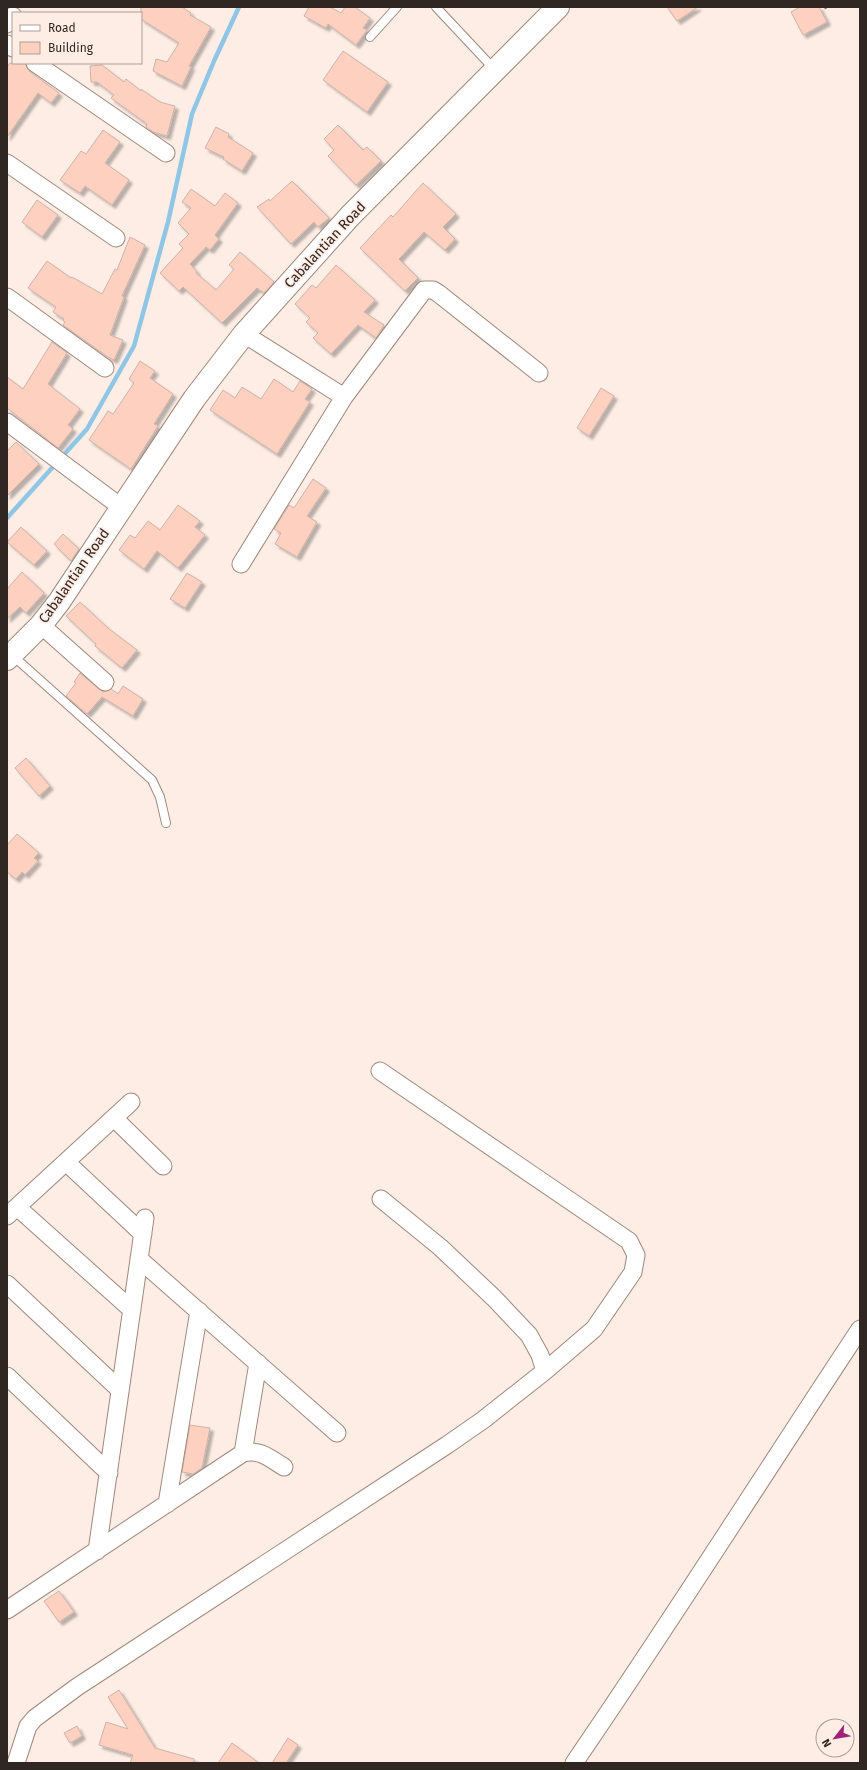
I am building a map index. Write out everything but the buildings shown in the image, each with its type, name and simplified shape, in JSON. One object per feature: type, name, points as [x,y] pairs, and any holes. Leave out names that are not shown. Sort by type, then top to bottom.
[{"type":"street","name":"Cabalantian Road","points":[[9,657],[41,626],[59,602],[194,399],[244,334],[350,216],[558,7]]},
{"type":"street","points":[[36,64],[166,153]]},
{"type":"street","points":[[7,163],[116,238]]},
{"type":"street","points":[[241,564],[344,397],[424,290],[433,290],[538,373]]},
{"type":"street","points":[[7,297],[105,368]]},
{"type":"street","points":[[244,334],[344,397]]},
{"type":"street","points":[[7,422],[121,507]]},
{"type":"street","points":[[41,626],[105,682]]},
{"type":"street","points":[[16,1763],[28,1726],[35,1718],[83,1683],[483,1420],[545,1371],[594,1329],[633,1272],[636,1255],[629,1241],[380,1071]]},
{"type":"street","points":[[131,1102],[12,1212],[132,1310]]},
{"type":"street","points":[[114,1118],[163,1166]]},
{"type":"street","points":[[66,1162],[144,1226],[97,1551]]},
{"type":"street","points":[[381,1199],[440,1247],[494,1298],[529,1335],[540,1355],[545,1371]]},
{"type":"street","points":[[139,1259],[337,1433]]},
{"type":"street","points":[[7,1284],[120,1390]]},
{"type":"street","points":[[166,1504],[199,1311]]},
{"type":"street","points":[[574,1763],[658,1639],[860,1329]]},
{"type":"street","points":[[243,1454],[258,1363]]},
{"type":"street","points":[[7,1376],[109,1474]]},
{"type":"street","points":[[7,1610],[243,1454],[253,1451],[259,1452],[284,1467]]},
{"type":"lane","points":[[370,37],[397,7]]},
{"type":"lane","points":[[436,7],[495,71]]},
{"type":"lane","points":[[9,657],[152,780],[160,797],[166,823]]},
{"type":"waterway","points":[[7,518],[87,429],[134,346],[168,222],[192,114],[239,7]]}]
